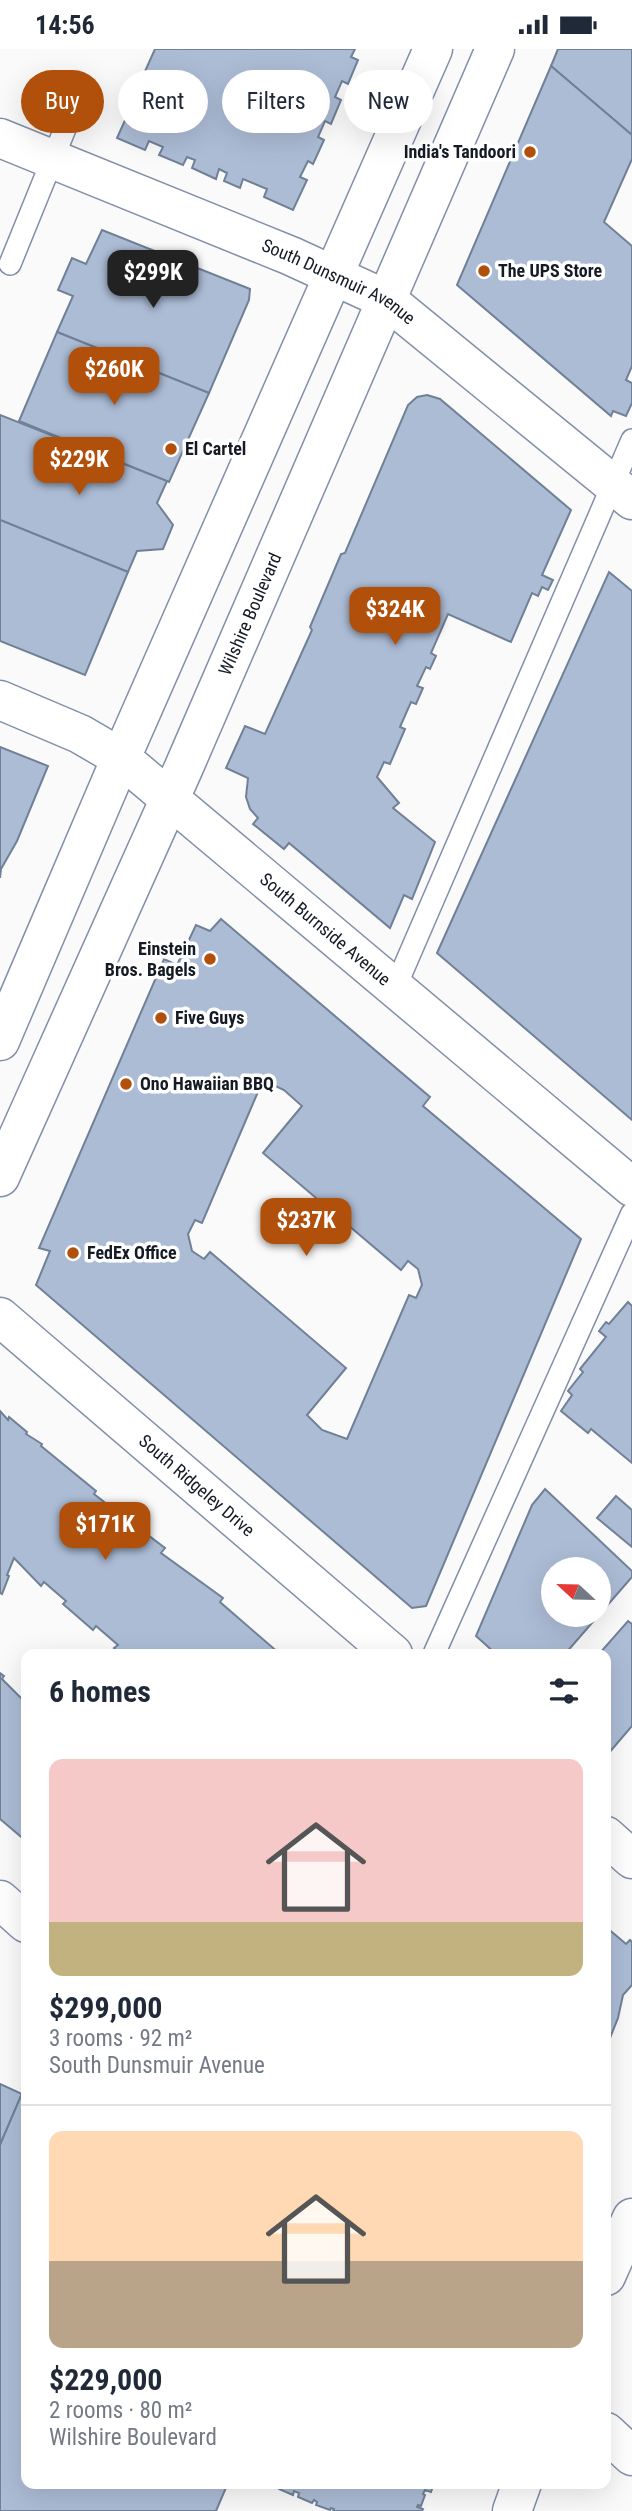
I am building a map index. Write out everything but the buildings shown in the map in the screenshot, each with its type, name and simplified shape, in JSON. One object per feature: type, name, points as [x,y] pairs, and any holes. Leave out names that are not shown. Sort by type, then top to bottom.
[{"type":"main road","points":[[0,1041],[121,758],[433,49]]},
{"type":"main road","name":"Wilshire Boulevard","points":[[0,1177],[170,799],[495,49]]},
{"type":"main road","name":"South Dunsmuir Avenue","points":[[0,138],[333,275],[387,300],[623,491]]},
{"type":"main road","name":"South Burnside Avenue","points":[[0,700],[80,734],[121,758],[632,1187]]},
{"type":"main road","name":"South Ridgeley Drive","points":[[0,1317],[387,1649]]},
{"type":"main road","points":[[611,1840],[632,1859]]},
{"type":"main road","points":[[0,1900],[21,1919]]},
{"type":"main road","points":[[611,2265],[632,2218]]},
{"type":"main road","points":[[611,2437],[632,2456]]},
{"type":"main road","points":[[512,2511],[520,2489]]},
{"type":"lane","points":[[10,264],[63,133]]},
{"type":"lane","points":[[394,988],[623,491],[632,440]]},
{"type":"lane","points":[[436,1649],[632,1213]]},
{"type":"place","name":"India's Tandoori","points":[[530,152]]},
{"type":"place","name":"The UPS Store","points":[[484,271]]},
{"type":"place","name":"El Cartel","points":[[171,449]]},
{"type":"place","name":"Einstein Bros. Bagels","points":[[210,959]]},
{"type":"place","name":"Five Guys","points":[[161,1018]]},
{"type":"place","name":"Ono Hawaiian BBQ","points":[[126,1084]]},
{"type":"place","name":"FedEx Office","points":[[73,1253]]}]
